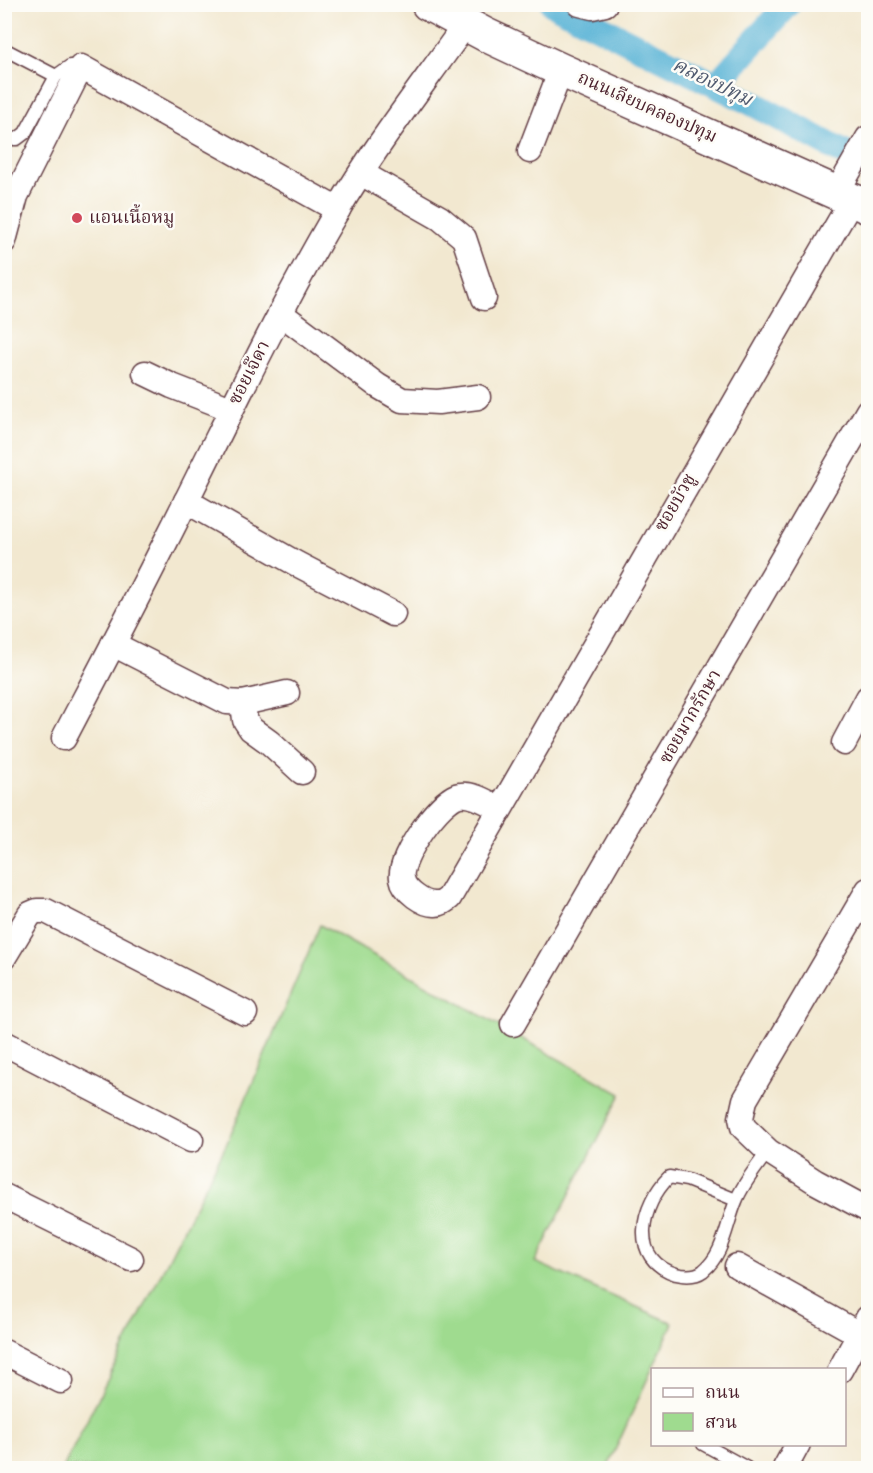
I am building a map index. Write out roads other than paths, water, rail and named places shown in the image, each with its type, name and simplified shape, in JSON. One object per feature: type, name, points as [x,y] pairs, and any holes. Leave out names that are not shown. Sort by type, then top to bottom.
[{"type":"street","points":[[580,4],[592,7],[605,4]]},
{"type":"street","name":"ถนนเลียบคลองปทุม","points":[[443,11],[561,70],[851,194]]},
{"type":"street","name":"ซอยเจ๊ดา","points":[[64,738],[280,313],[361,173],[443,11]]},
{"type":"street","points":[[4,241],[16,196],[81,67],[338,210]]},
{"type":"street","points":[[530,151],[561,70]]},
{"type":"street","name":"ซอยบัวชู","points":[[500,808],[470,795],[458,795],[445,803],[430,819],[404,861],[401,877],[407,889],[434,905],[449,898],[851,194],[866,142]]},
{"type":"street","points":[[361,173],[440,218],[464,238],[484,298]]},
{"type":"street","points":[[280,313],[378,386],[402,400],[438,402],[478,397]]},
{"type":"street","points":[[145,373],[231,409]]},
{"type":"street","name":"ซอยมากรักษา","points":[[513,1024],[868,411]]},
{"type":"street","points":[[186,501],[297,564],[393,614]]},
{"type":"street","points":[[113,644],[227,702],[243,703],[288,693]]},
{"type":"street","points":[[844,743],[868,698]]},
{"type":"street","points":[[243,703],[245,720],[251,729],[302,772]]},
{"type":"street","points":[[868,891],[745,1100],[741,1118],[743,1127],[768,1151],[816,1182],[868,1210]]},
{"type":"street","points":[[4,957],[30,914],[46,911],[245,1012]]},
{"type":"street","points":[[4,1043],[191,1140]]},
{"type":"street","points":[[4,1196],[131,1259]]},
{"type":"street","points":[[737,1266],[864,1326],[841,1368]]},
{"type":"street","points":[[4,1352],[61,1381]]},
{"type":"street","points":[[784,1468],[797,1446]]},
{"type":"lane","points":[[4,49],[56,76]]},
{"type":"lane","points":[[4,139],[17,139],[25,133],[56,76],[70,66],[81,67]]},
{"type":"lane","points":[[736,1200],[687,1180],[669,1177],[658,1188],[650,1206],[644,1231],[646,1249],[654,1263],[674,1273],[687,1276],[700,1273],[712,1262],[722,1244],[736,1200],[768,1151]]},
{"type":"lane","points":[[707,1446],[747,1468]]},
{"type":"waterway","name":"คลองปทุม","points":[[553,4],[750,102],[868,166]]},
{"type":"waterway","points":[[716,85],[788,4]]},
{"type":"place","name":"แอนเนื้อหมู","points":[[77,218]]}]
